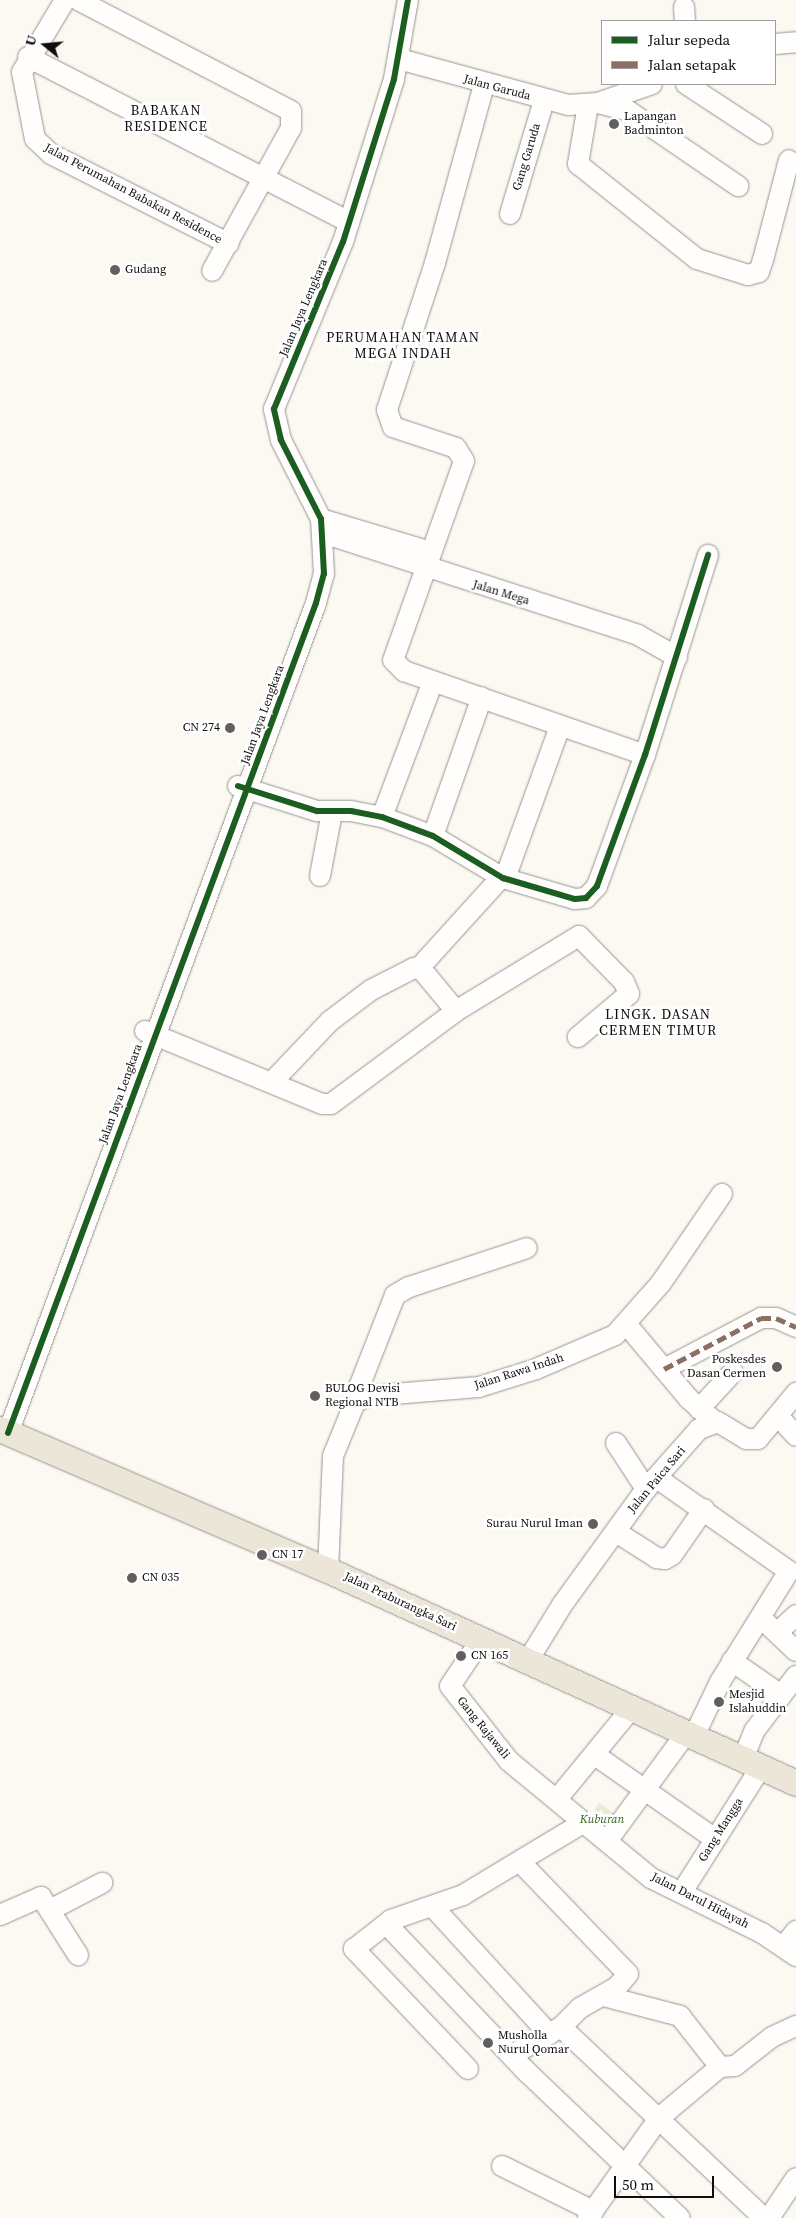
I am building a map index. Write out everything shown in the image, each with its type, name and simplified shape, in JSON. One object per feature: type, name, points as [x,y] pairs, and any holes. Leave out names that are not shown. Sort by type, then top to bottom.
[{"type":"main road","name":"Jalan Praburangka Sari","points":[[3,1428],[328,1570],[689,1736],[796,1783]]},
{"type":"street","name":"Jalan Perumahan Babakan Residence","points":[[65,0],[28,57],[22,72],[32,134],[39,144],[229,244]]},
{"type":"street","points":[[78,0],[287,107],[292,125],[266,178],[212,271]]},
{"type":"street","name":"Jalan Jaya Lengkara","points":[[3,1428],[243,788],[312,572],[321,563],[322,526],[281,440],[274,409],[349,222],[399,59],[408,0]]},
{"type":"street","points":[[776,44],[796,42]]},
{"type":"street","points":[[28,57],[349,222]]},
{"type":"street","name":"Jalan Garuda","points":[[399,59],[544,101],[593,104],[627,110],[738,186]]},
{"type":"street","points":[[484,85],[435,263],[386,413],[396,429],[454,447],[463,456],[393,660],[396,667],[645,756]]},
{"type":"street","name":"Jalan Garuda","points":[[593,104],[649,85]]},
{"type":"street","points":[[688,85],[762,134]]},
{"type":"street","name":"Gang Garuda","points":[[510,214],[544,101]]},
{"type":"street","points":[[593,104],[578,164],[706,263],[748,275],[759,272],[790,160]]},
{"type":"street","name":"Jalan Mega","points":[[322,526],[387,546],[638,635],[680,648]]},
{"type":"street","points":[[243,788],[332,812],[351,811],[382,816],[432,836],[503,878],[575,899],[593,893],[645,756],[708,555]]},
{"type":"street","points":[[382,816],[433,681]]},
{"type":"street","points":[[432,836],[482,697]]},
{"type":"street","points":[[272,1082],[330,1021],[371,990],[419,968],[503,878],[560,726]]},
{"type":"street","points":[[320,876],[332,812]]},
{"type":"street","points":[[150,1033],[322,1104],[331,1104],[456,1011],[579,936],[624,982],[629,994],[578,1038]]},
{"type":"street","points":[[419,968],[456,1011]]},
{"type":"street","name":"Jalan Rawa Indah","points":[[352,1405],[365,1397],[452,1392],[498,1382],[555,1362],[627,1325],[722,1194]]},
{"type":"street","points":[[328,1570],[332,1463],[352,1405],[395,1295],[409,1287],[528,1248]]},
{"type":"street","points":[[664,1369],[761,1318],[776,1318],[796,1327]]},
{"type":"street","points":[[627,1325],[699,1409],[715,1422],[754,1440],[779,1417],[796,1393]]},
{"type":"street","points":[[699,1409],[733,1372]]},
{"type":"street","points":[[779,1417],[796,1436]]},
{"type":"street","name":"Jalan Paica Sari","points":[[527,1662],[562,1605],[652,1484],[699,1429],[715,1422]]},
{"type":"street","points":[[607,1841],[644,1789],[689,1736],[732,1661],[788,1575],[788,1569],[704,1509],[652,1484],[616,1443]]},
{"type":"street","points":[[616,1532],[657,1558],[665,1560],[704,1509]]},
{"type":"street","points":[[778,1632],[796,1615]]},
{"type":"street","points":[[760,1618],[778,1632],[796,1651]]},
{"type":"street","name":"Gang Rajawali","points":[[481,1640],[450,1686],[509,1761],[557,1799],[583,1823]]},
{"type":"street","points":[[732,1661],[781,1695]]},
{"type":"street","name":"Gang Mangga","points":[[682,1892],[715,1839],[752,1763],[755,1730],[796,1676]]},
{"type":"street","points":[[557,1799],[631,1709]]},
{"type":"street","points":[[595,1755],[715,1839]]},
{"type":"street","points":[[468,2069],[354,1952],[356,1946],[391,1920],[434,1908],[521,1863],[583,1823]]},
{"type":"street","name":"Jalan Darul Hidayah","points":[[583,1823],[651,1878],[682,1892],[789,1952]]},
{"type":"street","points":[[512,2055],[555,2030],[580,2008],[604,1996],[623,1982],[627,1972],[521,1863]]},
{"type":"street","points":[[50,1910],[102,1883]]},
{"type":"street","points":[[0,1915],[39,1897],[50,1910],[78,1955]]},
{"type":"street","points":[[434,1908],[555,2030],[659,2118],[764,2218]]},
{"type":"street","points":[[391,1920],[394,1932],[512,2055],[680,2218]]},
{"type":"street","points":[[789,1952],[796,1930]]},
{"type":"street","points":[[604,1996],[680,2016],[720,2067]]},
{"type":"street","points":[[502,2166],[590,2214],[659,2118],[720,2067],[735,2066],[772,2037],[796,2026]]},
{"type":"street","points":[[769,2218],[796,2178]]},
{"type":"green space","name":"Kuburan","points":[[599,1803],[622,1818],[609,1838],[586,1823]]},
{"type":"marked path","points":[[664,1369],[761,1318],[776,1318],[796,1327]]},
{"type":"cycle path","points":[[8,1433],[316,603],[324,574],[321,519],[281,440],[274,409],[343,242],[394,79],[408,0]]},
{"type":"cycle path","points":[[238,786],[317,811],[351,811],[382,817],[433,836],[503,878],[575,899],[586,898],[597,886],[645,755],[708,555]]},
{"type":"place","name":"Lapangan Badminton","points":[[614,124]]},
{"type":"place","name":"Gudang","points":[[115,270]]},
{"type":"place","name":"CN 274","points":[[230,728]]},
{"type":"place","name":"Poskesdes Dasan Cermen","points":[[777,1367]]},
{"type":"place","name":"BULOG Devisi Regional NTB","points":[[315,1396]]},
{"type":"place","name":"Surau Nurul Iman","points":[[593,1524]]},
{"type":"place","name":"CN 17","points":[[262,1555]]},
{"type":"place","name":"CN 035","points":[[132,1578]]},
{"type":"place","name":"CN 165","points":[[461,1656]]},
{"type":"place","name":"Mesjid Islahuddin","points":[[719,1702]]},
{"type":"place","name":"Musholla Nurul Qomar","points":[[488,2043]]},
{"type":"district","name":"BABAKAN RESIDENCE","points":[[166,118]]},
{"type":"district","name":"PERUMAHAN TAMAN MEGA INDAH","points":[[403,346]]},
{"type":"district","name":"LINGK. DASAN CERMEN TIMUR","points":[[658,1022]]}]
